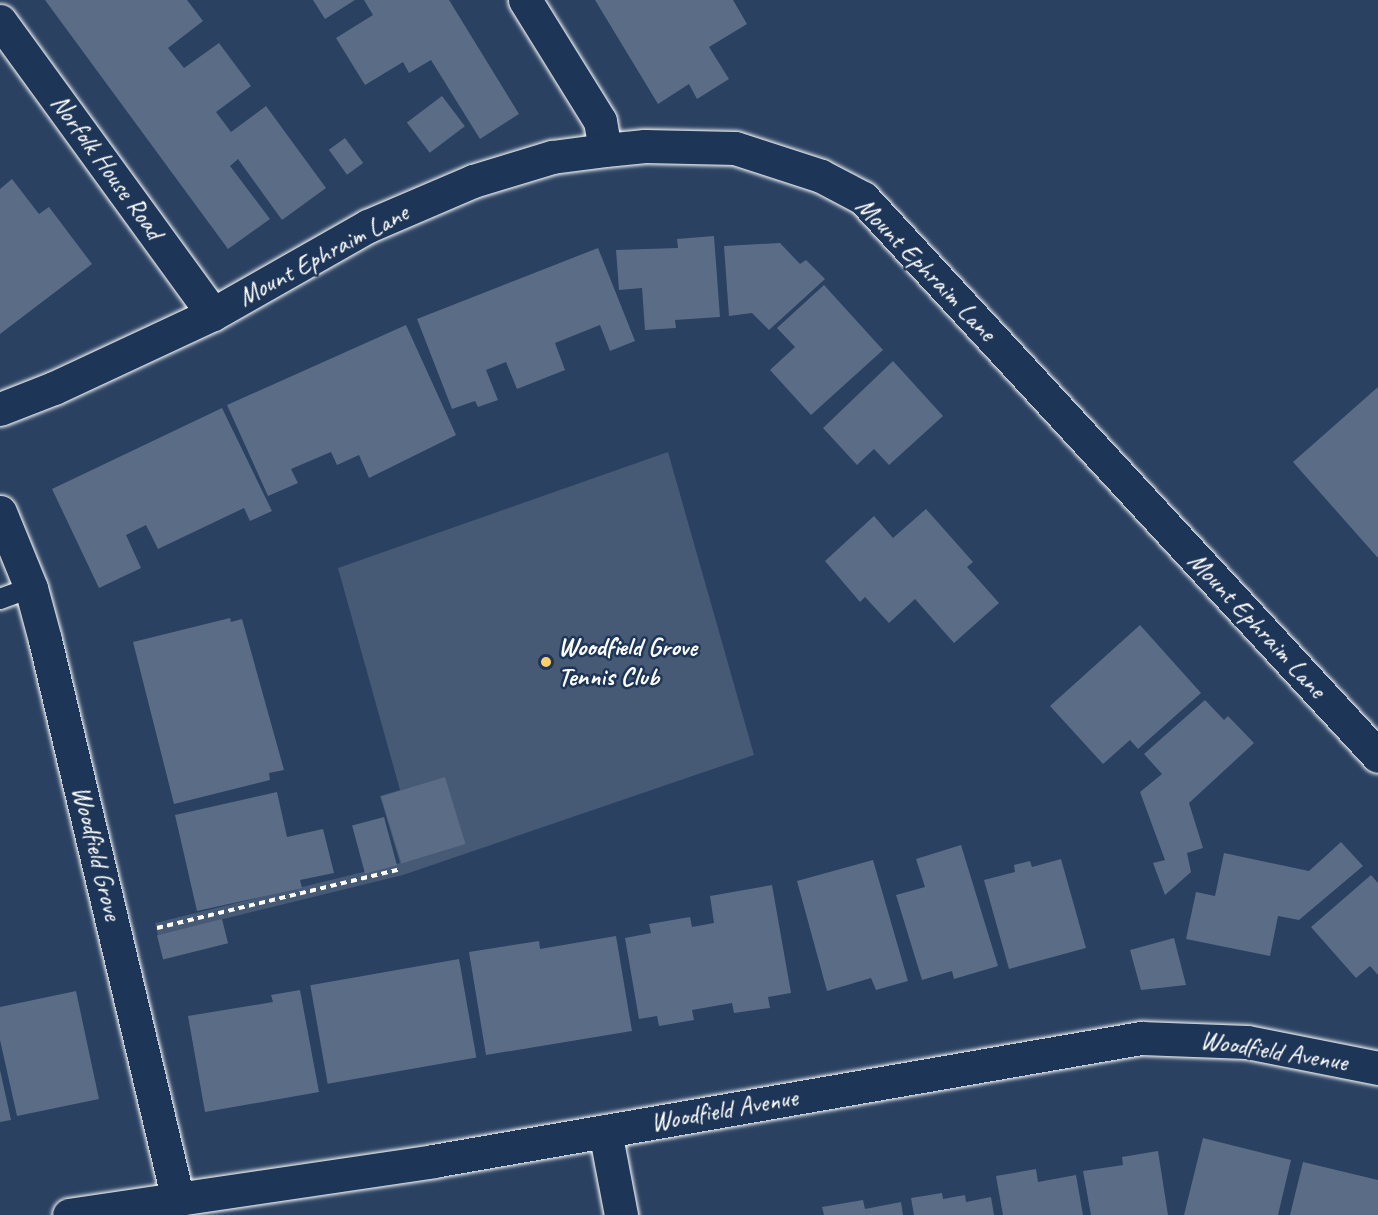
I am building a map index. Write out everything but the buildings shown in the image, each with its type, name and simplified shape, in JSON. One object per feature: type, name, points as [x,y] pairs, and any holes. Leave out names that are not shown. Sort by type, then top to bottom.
[{"type":"street","points":[[525,0],[600,121],[605,150]]},
{"type":"street","name":"Norfolk House Road","points":[[0,21],[213,314]]},
{"type":"street","name":"Mount Ephraim Lane","points":[[0,409],[54,388],[213,314],[368,226],[462,186],[552,157],[645,146],[735,148],[820,176],[863,198],[1378,756]]},
{"type":"street","name":"Woodfield Grove","points":[[0,512],[31,588],[178,1200]]},
{"type":"street","name":"Woodfield Avenue","points":[[69,1215],[178,1200],[605,1131],[1141,1038],[1246,1042],[1378,1068]]},
{"type":"street","points":[[605,1131],[621,1215]]},
{"type":"lane","points":[[0,598],[31,588]]},
{"type":"path","points":[[148,931],[400,869]]},
{"type":"shaded area","name":"Woodfield Grove Tennis Club","points":[[668,452],[754,755],[403,875],[158,935],[155,923],[400,863],[380,796],[400,790],[338,568]]},
{"type":"place","name":"Woodfield Grove Tennis Club","points":[[546,662]]}]
